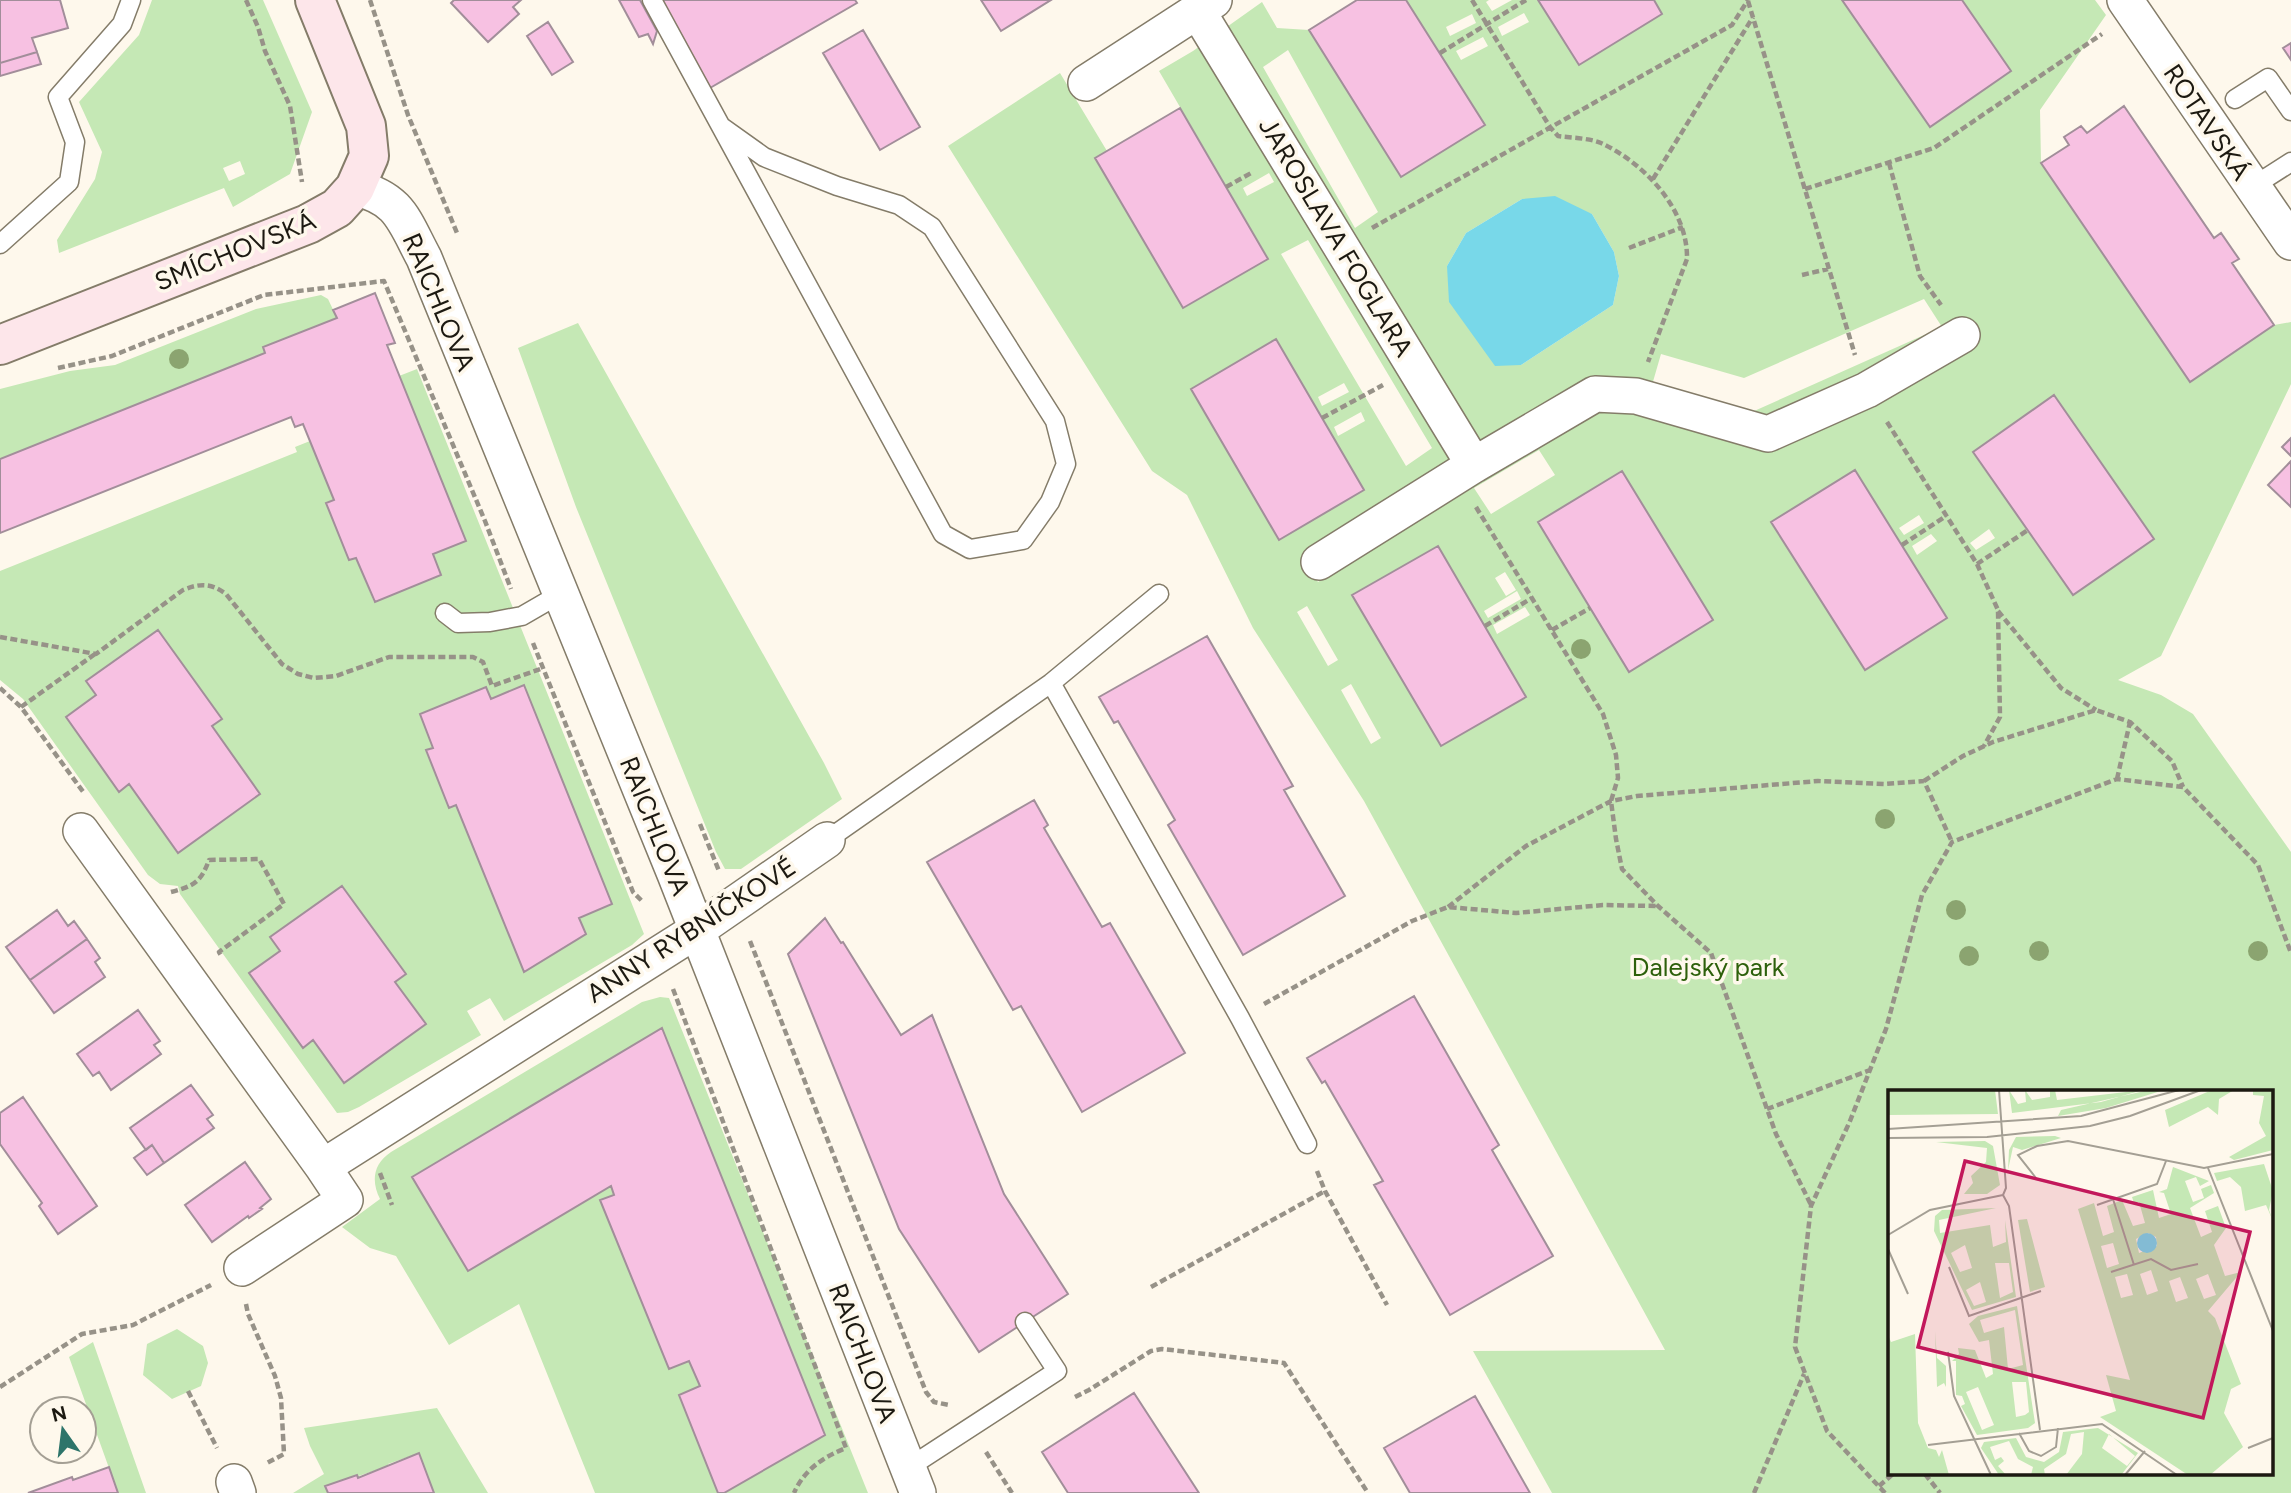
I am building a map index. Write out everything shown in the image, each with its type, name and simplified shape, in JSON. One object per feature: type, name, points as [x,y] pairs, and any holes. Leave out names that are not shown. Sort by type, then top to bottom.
[{"type":"street","name":"SMÍCHOVSKÁ","points":[[0,345],[308,224],[337,208],[355,188],[369,156],[366,126],[315,0]]},
{"type":"street","name":"JAROSLAVA FOGLARA","points":[[1087,83],[1205,5],[1341,245],[1416,368],[1466,470]]},
{"type":"street","name":"ROTAVSKÁ","points":[[2129,7],[2291,242]]},
{"type":"street","name":"RAICHLOVA","points":[[355,188],[375,192],[398,208],[424,258],[697,930],[913,1480]]},
{"type":"street","points":[[1319,562],[1466,470],[1595,394],[1636,396],[1768,434],[1867,390],[1962,335]]},
{"type":"street","points":[[81,831],[345,1200],[242,1268]]},
{"type":"street","name":"ANNY RYBNÍČKOVÉ","points":[[323,1167],[697,930],[827,840]]},
{"type":"lane","points":[[0,244],[69,182],[75,142],[58,97],[122,24],[131,0]]},
{"type":"lane","points":[[652,0],[943,534],[970,549],[1023,540],[1050,502],[1066,464],[1055,421],[932,227],[899,205],[837,186],[764,157],[722,127]]},
{"type":"lane","points":[[2235,99],[2269,78],[2291,111]]},
{"type":"lane","points":[[2252,187],[2291,162]]},
{"type":"lane","points":[[445,613],[458,623],[491,622],[522,616],[560,594]]},
{"type":"lane","name":"ANNY RYBNÍČKOVÉ","points":[[827,840],[1051,683],[1159,594]]},
{"type":"lane","points":[[1051,683],[1240,1018],[1307,1144]]},
{"type":"lane","points":[[913,1480],[1057,1371],[1025,1322]]},
{"type":"path","points":[[246,0],[290,106],[308,224]]},
{"type":"path","points":[[1472,0],[1558,136],[1598,142],[1630,159],[1653,179],[1683,227],[1687,242],[1687,259],[1636,396]]},
{"type":"path","points":[[1440,53],[1527,0]]},
{"type":"path","points":[[1748,0],[1867,390],[1977,564],[1998,610],[2061,688],[2096,710],[2130,722],[2172,761],[2183,787],[2258,865],[2291,953]]},
{"type":"path","points":[[1341,245],[1732,25],[1748,0]]},
{"type":"path","points":[[1805,190],[1934,148],[2129,7]]},
{"type":"path","points":[[1653,179],[1753,17]]},
{"type":"path","points":[[1889,163],[1920,276],[1962,335]]},
{"type":"path","points":[[1629,248],[1683,227]]},
{"type":"path","points":[[1802,275],[1828,269]]},
{"type":"path","points":[[83,362],[112,356],[264,295],[384,281],[522,616]]},
{"type":"path","points":[[1322,418],[1416,368]]},
{"type":"path","points":[[1466,470],[1532,598],[1603,714],[1616,755],[1618,778],[1611,801],[1622,869],[1658,906],[1711,953],[1776,1134],[1811,1206]]},
{"type":"path","points":[[1902,545],[1946,516]]},
{"type":"path","points":[[1977,564],[2028,530]]},
{"type":"path","points":[[21,707],[183,590],[195,585],[214,585],[226,594],[282,664],[298,674],[314,678],[336,676],[389,657],[472,657],[483,662],[492,686],[543,667],[633,892],[649,908]]},
{"type":"path","points":[[1485,626],[1532,598]]},
{"type":"path","points":[[1552,630],[1590,608]]},
{"type":"path","points":[[1984,746],[2000,717],[1998,610]]},
{"type":"path","points":[[0,637],[96,653]]},
{"type":"path","points":[[1240,1018],[1412,921],[1448,907],[1526,846],[1611,801],[1637,796],[1818,781],[1884,784],[1924,781],[1984,746],[2096,710]]},
{"type":"path","points":[[2117,779],[2130,722]]},
{"type":"path","points":[[1885,1493],[1827,1431],[1795,1347],[1811,1206],[1850,1121],[1886,1029],[1923,895],[1952,842],[2117,779],[2183,787]]},
{"type":"path","points":[[1924,781],[1952,842]]},
{"type":"path","points":[[209,860],[259,859],[284,904],[219,952],[226,963]]},
{"type":"path","points":[[1448,907],[1516,913],[1603,905],[1658,906]]},
{"type":"path","points":[[745,929],[926,1392],[934,1402],[954,1404]]},
{"type":"path","points":[[667,983],[675,991],[846,1448],[826,1456],[808,1471],[794,1493]]},
{"type":"path","points":[[1767,1109],[1870,1070]]},
{"type":"path","points":[[1307,1144],[1325,1191],[1388,1305]]},
{"type":"path","points":[[381,1163],[380,1175],[392,1205]]},
{"type":"path","points":[[1151,1287],[1325,1191]]},
{"type":"path","points":[[0,1387],[82,1334],[133,1325],[242,1268],[243,1292],[248,1314],[275,1376],[281,1398],[284,1454],[236,1487],[188,1391]]},
{"type":"path","points":[[1127,1367],[1152,1351],[1162,1349],[1284,1363],[1367,1493]]},
{"type":"path","points":[[1754,1493],[1805,1373]]},
{"type":"path","points":[[984,1448],[1012,1493]]},
{"type":"path","points":[[1879,1486],[1891,1476]]},
{"type":"path","points":[[1927,1476],[1940,1493]]},
{"type":"green space","points":[[152,0],[263,0],[312,112],[290,174],[233,207],[224,188],[59,253],[57,240],[95,179],[102,152],[79,102],[139,35]],"holes":[[[240,161],[245,174],[229,181],[223,168]]]},
{"type":"green space","name":"Dalejský park","points":[[1406,0],[1489,0],[1486,2],[1492,11],[1512,0],[1538,0],[1579,65],[1662,14],[1654,0],[1842,0],[1930,127],[2011,71],[1962,0],[2095,0],[2106,15],[2040,110],[2041,163],[2190,382],[2274,325],[2291,322],[2291,384],[2161,656],[2118,680],[2161,695],[2193,714],[2291,852],[2291,1493],[1552,1493],[1473,1351],[1665,1350],[1364,801],[1253,628],[1187,495],[1152,471],[948,146],[1060,73],[1107,151],[1095,159],[1184,308],[1268,258],[1159,71],[1193,51],[1262,2],[1277,28],[1309,30],[1401,177],[1485,125]],"holes":[[[1524,13],[1529,22],[1502,36],[1498,27]],[[1472,14],[1476,23],[1450,36],[1446,27]],[[1483,37],[1488,46],[1461,60],[1456,51]],[[1288,50],[1378,212],[1355,228],[1263,67]],[[1269,173],[1274,182],[1247,196],[1243,188]],[[1522,199],[1592,214],[1614,252],[1619,276],[1613,305],[1521,365],[1447,266],[1466,233]],[[1308,240],[1432,448],[1406,466],[1281,254]],[[1924,299],[1942,327],[1743,416],[1652,385],[1661,354],[1744,378]],[[1276,339],[1364,490],[1279,539],[1191,389]],[[1344,383],[1349,392],[1322,406],[1318,397]],[[2054,396],[2153,539],[2073,595],[1973,453]],[[1361,412],[1365,421],[1338,436],[1334,427]],[[1539,450],[1555,475],[1491,514],[1474,488]],[[1854,470],[1947,617],[1865,670],[1771,523]],[[1622,471],[1713,620],[1629,671],[1538,522]],[[1919,515],[1924,523],[1904,535],[1899,528]],[[1989,529],[1995,538],[1976,550],[1970,543]],[[1931,534],[1937,541],[1917,555],[1912,546]],[[1438,546],[1525,697],[1441,746],[1353,596]],[[1316,547],[1332,573],[1318,582],[1302,556]],[[1505,572],[1516,590],[1506,596],[1495,578]],[[1517,591],[1521,599],[1488,618],[1484,611]],[[1307,606],[1338,660],[1328,666],[1297,612]],[[1525,607],[1530,615],[1497,634],[1493,625]],[[1351,684],[1381,738],[1371,744],[1341,690]]]},
{"type":"green space","points":[[321,295],[328,299],[337,318],[264,347],[265,353],[0,459],[0,389],[70,371],[115,365],[256,309]]},
{"type":"green space","points":[[578,323],[842,799],[741,869],[725,869],[716,852],[576,507],[518,348]]},
{"type":"green space","points":[[417,369],[644,934],[632,945],[504,1021],[490,998],[467,1011],[481,1035],[359,1107],[337,1113],[180,894],[178,886],[160,884],[148,875],[23,699],[0,680],[0,571],[297,452],[295,447],[310,441],[334,500],[327,503],[349,560],[356,558],[374,602],[441,575],[433,554],[466,541],[399,376]],"holes":[[[158,630],[221,718],[212,726],[260,794],[178,853],[129,784],[119,791],[66,717],[96,695],[86,681]],[[523,686],[585,935],[524,972],[456,805],[449,808],[426,751],[433,748],[420,714],[486,687],[491,699]],[[342,886],[405,974],[395,982],[426,1024],[343,1083],[313,1040],[303,1047],[249,973],[280,951],[270,937]]]},
{"type":"green space","points":[[660,997],[669,998],[868,1493],[724,1493],[825,1434],[662,1029],[412,1177],[468,1271],[611,1186],[614,1195],[601,1201],[669,1369],[689,1361],[700,1386],[679,1395],[718,1493],[595,1493],[519,1304],[449,1345],[396,1256],[370,1248],[342,1227],[380,1199],[375,1186],[375,1173],[380,1162],[391,1152],[642,1002]]},
{"type":"green space","points":[[177,1329],[203,1346],[208,1363],[201,1386],[172,1399],[143,1375],[147,1344]]},
{"type":"green space","points":[[93,1342],[146,1493],[118,1493],[98,1437],[98,1395],[83,1395],[69,1357]]},
{"type":"green space","points":[[437,1408],[488,1493],[434,1493],[419,1453],[325,1487],[328,1493],[293,1493],[324,1474],[304,1428]]},
{"type":"water","points":[[1555,196],[1592,214],[1614,252],[1619,276],[1613,305],[1521,365],[1495,366],[1449,302],[1447,266],[1466,233],[1522,199]]},
{"type":"building","points":[[0,0],[60,0],[68,28],[32,38],[37,52],[0,63]]},
{"type":"building","points":[[454,0],[521,0],[513,7],[519,14],[488,42],[451,3]]},
{"type":"building","points":[[619,0],[640,0],[657,31],[653,44],[648,34],[639,37]]},
{"type":"building","points":[[660,0],[855,0],[857,3],[710,88]]},
{"type":"building","points":[[981,0],[1051,0],[1001,31]]},
{"type":"building","points":[[1357,0],[1406,0],[1485,125],[1401,177],[1309,30]]},
{"type":"building","points":[[1538,0],[1654,0],[1662,14],[1579,65]]},
{"type":"building","points":[[1842,0],[1962,0],[2011,71],[1930,127]]},
{"type":"building","points":[[548,22],[573,62],[552,75],[527,36]]},
{"type":"building","points":[[863,30],[920,127],[880,150],[823,53]]},
{"type":"building","points":[[2291,43],[2291,60],[2283,48]]},
{"type":"building","points":[[37,52],[41,64],[0,76],[0,63]]},
{"type":"building","points":[[2124,106],[2214,238],[2221,233],[2239,259],[2232,263],[2274,325],[2190,382],[2041,163],[2069,145],[2064,137],[2081,126],[2087,133]]},
{"type":"building","points":[[1180,108],[1268,259],[1183,308],[1095,158]]},
{"type":"building","points":[[375,293],[395,343],[387,345],[466,541],[433,554],[441,575],[375,602],[356,558],[349,560],[326,503],[334,500],[303,424],[295,427],[291,417],[0,533],[0,459],[265,353],[263,347],[337,318],[333,310]]},
{"type":"building","points":[[1276,339],[1364,490],[1279,540],[1191,389]]},
{"type":"building","points":[[2054,395],[2154,539],[2073,595],[1973,452]]},
{"type":"building","points":[[2291,438],[2291,456],[2282,447]]},
{"type":"building","points":[[2291,461],[2291,507],[2268,485]]},
{"type":"building","points":[[1855,470],[1947,618],[1865,670],[1771,522]]},
{"type":"building","points":[[1622,471],[1713,620],[1629,672],[1538,522]]},
{"type":"building","points":[[1438,546],[1526,697],[1441,746],[1352,595]]},
{"type":"building","points":[[158,630],[222,719],[212,726],[260,794],[178,853],[129,784],[119,792],[66,717],[96,695],[86,681]]},
{"type":"building","points":[[1207,636],[1293,786],[1284,790],[1345,896],[1243,955],[1168,825],[1175,820],[1118,721],[1114,723],[1099,697]]},
{"type":"building","points":[[524,685],[612,904],[579,918],[586,934],[524,972],[456,805],[449,808],[426,750],[433,748],[420,714],[486,687],[491,699]]},
{"type":"building","points":[[1034,800],[1048,825],[1044,828],[1102,927],[1110,923],[1185,1053],[1082,1112],[1021,1006],[1013,1010],[927,862]]},
{"type":"building","points":[[342,886],[406,974],[395,982],[426,1024],[344,1083],[313,1040],[303,1048],[249,973],[280,951],[270,937]]},
{"type":"building","points":[[57,910],[68,926],[74,921],[87,939],[30,980],[6,947]]},
{"type":"building","points":[[825,918],[901,1035],[932,1015],[1004,1194],[1068,1294],[979,1352],[899,1229],[788,954]]},
{"type":"building","points":[[87,939],[100,958],[95,962],[105,977],[54,1013],[30,980]]},
{"type":"building","points":[[1414,996],[1499,1145],[1492,1150],[1553,1256],[1450,1315],[1374,1185],[1383,1181],[1325,1081],[1322,1083],[1307,1058]]},
{"type":"building","points":[[138,1010],[160,1041],[154,1045],[161,1054],[111,1090],[99,1072],[93,1076],[77,1054]]},
{"type":"building","points":[[662,1028],[825,1435],[724,1493],[718,1493],[679,1395],[700,1386],[689,1361],[669,1369],[600,1200],[614,1195],[611,1186],[468,1271],[412,1177]]},
{"type":"building","points":[[191,1085],[213,1115],[207,1119],[214,1128],[164,1163],[152,1145],[146,1150],[130,1128]]},
{"type":"building","points":[[23,1097],[97,1206],[58,1234],[39,1206],[42,1203],[0,1144],[0,1113]]},
{"type":"building","points":[[152,1145],[164,1163],[147,1175],[134,1158]]},
{"type":"building","points":[[245,1162],[271,1199],[260,1208],[262,1209],[212,1242],[185,1205]]},
{"type":"building","points":[[1134,1393],[1199,1493],[1068,1493],[1042,1452]]},
{"type":"building","points":[[1475,1396],[1530,1493],[1410,1493],[1384,1448]]},
{"type":"building","points":[[419,1453],[434,1493],[328,1493],[325,1486],[357,1475],[358,1478]]},
{"type":"building","points":[[109,1467],[118,1493],[28,1493],[72,1477],[73,1480]]}]
